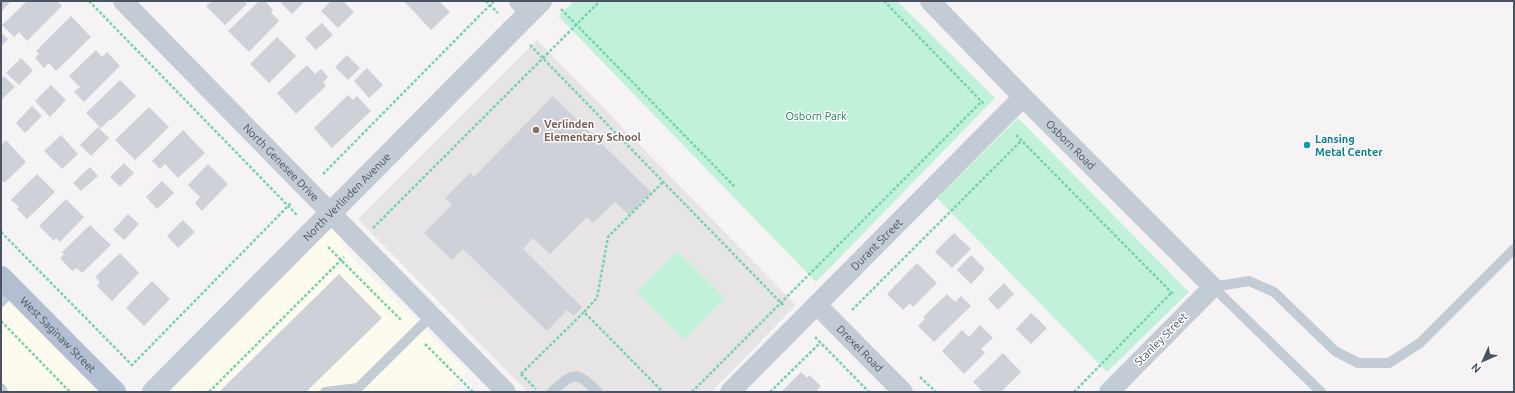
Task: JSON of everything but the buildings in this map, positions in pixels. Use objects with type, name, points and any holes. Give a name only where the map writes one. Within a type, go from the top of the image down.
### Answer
[{"type":"main road","name":"West Saginaw Street","points":[[5,290],[115,392]]},
{"type":"street","name":"North Genesee Drive","points":[[123,1],[506,392]]},
{"type":"street","name":"Osborn Road","points":[[930,1],[1023,97],[1213,286]]},
{"type":"street","name":"North Verlinden Avenue","points":[[153,392],[537,5]]},
{"type":"street","name":"Durant Street","points":[[730,392],[1023,97]]},
{"type":"street","name":"Stanley Street","points":[[1109,392],[1213,286]]},
{"type":"street","name":"Drexel Road","points":[[817,305],[903,392]]},
{"type":"lane","points":[[1213,286],[1249,281],[1274,292],[1335,351],[1358,363],[1389,363],[1420,343],[1514,249]]},
{"type":"lane","points":[[1213,286],[1321,392]]},
{"type":"lane","points":[[325,392],[360,390],[431,316]]},
{"type":"lane","points":[[552,392],[570,376],[578,376],[598,392]]},
{"type":"lane","points":[[1,388],[3,392]]},
{"type":"path","points":[[89,1],[341,260],[473,392]]},
{"type":"path","points":[[486,1],[869,392]]},
{"type":"path","points":[[209,392],[600,1]]},
{"type":"path","points":[[884,1],[999,120],[1022,140],[1189,311]]},
{"type":"path","points":[[537,5],[576,24],[735,187]]},
{"type":"path","points":[[692,392],[982,101]]},
{"type":"path","points":[[770,392],[1022,140]]},
{"type":"path","points":[[521,374],[597,298],[608,237],[663,182]]},
{"type":"path","points":[[1,232],[132,365]]},
{"type":"path","points":[[1074,392],[1172,293]]},
{"type":"path","points":[[584,312],[663,392]]},
{"type":"path","points":[[1,321],[70,392]]},
{"type":"shaded area","name":"Verlinden Elementary School","points":[[537,40],[796,305],[711,392],[528,392],[358,219]]},
{"type":"shaded area","points":[[330,214],[347,253],[467,371],[446,392],[153,392]]},
{"type":"shaded area","points":[[1,276],[115,392],[1,392]]},
{"type":"green space","name":"Osborn Park","points":[[574,1],[897,1],[995,98],[816,282],[558,16]]},
{"type":"green space","points":[[1018,118],[1189,292],[1107,372],[937,198]]},
{"type":"green space","points":[[677,251],[725,298],[684,340],[636,292]]},
{"type":"place","name":"Verlinden Elementary School","points":[[536,130]]},
{"type":"place","name":"Lansing Metal Center","points":[[1307,145]]}]
